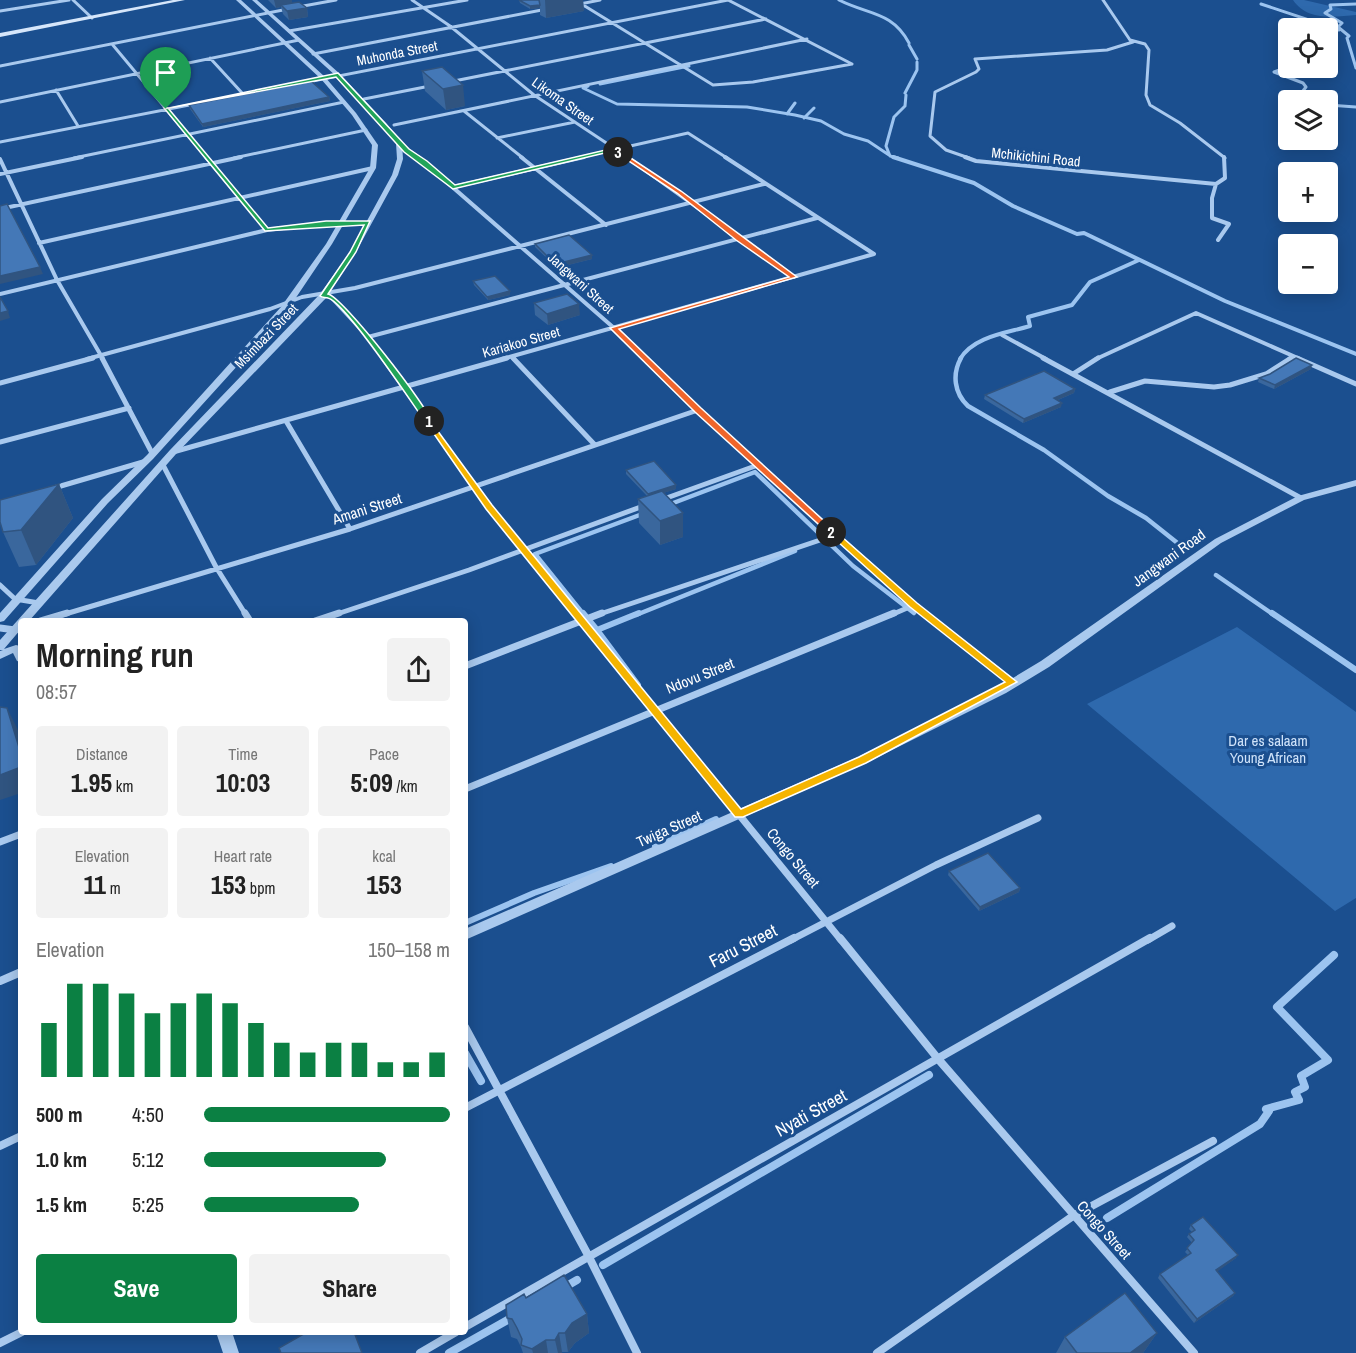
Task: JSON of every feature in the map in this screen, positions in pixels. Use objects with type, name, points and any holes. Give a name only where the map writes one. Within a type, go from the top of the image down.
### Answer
[{"type":"main road","points":[[0,35],[182,0]]},
{"type":"street","points":[[0,11],[71,0],[92,18]]},
{"type":"street","points":[[39,243],[239,196],[373,168],[375,146],[366,130],[344,102],[323,78],[238,0]]},
{"type":"street","points":[[254,0],[338,75],[399,143]]},
{"type":"street","points":[[0,66],[336,0]]},
{"type":"street","name":"Likoma Street","points":[[412,0],[534,94],[614,150],[661,179],[739,239],[794,277]]},
{"type":"street","points":[[289,31],[467,0]]},
{"type":"street","points":[[575,0],[713,85],[753,82],[852,64],[728,0]]},
{"type":"street","points":[[571,5],[600,0]]},
{"type":"street","name":"Muhonda Street","points":[[0,142],[728,0]]},
{"type":"street","points":[[1103,0],[1134,42],[1145,44],[1149,50],[1146,94],[1150,105],[1180,123],[1225,158],[1225,178],[1216,184],[1212,198],[1212,218],[1229,224],[1218,240]]},
{"type":"street","points":[[313,54],[549,9]]},
{"type":"street","points":[[446,82],[766,19]]},
{"type":"street","points":[[394,125],[534,94],[807,39]]},
{"type":"street","points":[[0,102],[299,40]]},
{"type":"street","name":"Mchikichini Road","points":[[1134,42],[1107,50],[978,57],[975,59],[979,69],[974,75],[955,81],[934,92],[930,136],[946,150],[976,161],[1216,184]]},
{"type":"street","points":[[112,44],[267,230]]},
{"type":"street","points":[[210,58],[243,94]]},
{"type":"street","points":[[364,99],[434,85]]},
{"type":"street","points":[[56,90],[78,126]]},
{"type":"street","points":[[0,174],[344,102]]},
{"type":"street","points":[[464,111],[606,225]]},
{"type":"street","points":[[497,138],[575,122]]},
{"type":"street","points":[[0,209],[366,130]]},
{"type":"street","points":[[453,187],[688,133],[817,218]]},
{"type":"street","name":"Jangwani Street","points":[[399,143],[453,187],[614,328],[698,410],[914,605],[1012,682]]},
{"type":"street","name":"Msimbazi Street","points":[[26,618],[173,452],[323,295],[353,252],[395,176],[400,159],[399,143]]},
{"type":"street","points":[[0,159],[57,280],[101,355],[152,453]]},
{"type":"street","name":"Msimbazi Street","points":[[0,619],[105,501],[152,453],[290,301],[305,281],[373,168]]},
{"type":"street","points":[[0,383],[262,311],[290,301],[355,288],[693,204],[764,184]]},
{"type":"street","points":[[368,337],[817,218]]},
{"type":"street","name":"Kariakoo Street","points":[[173,452],[874,254],[817,218]]},
{"type":"street","points":[[0,294],[267,230],[341,223],[368,223]]},
{"type":"street","name":"Congo Street","points":[[323,295],[330,296],[338,302],[368,337],[405,386],[473,485],[524,550],[939,1060],[1194,1353]]},
{"type":"street","points":[[1073,374],[1104,354],[1196,313],[1356,384]]},
{"type":"street","points":[[1002,335],[1301,498]]},
{"type":"street","points":[[512,357],[594,444]]},
{"type":"street","points":[[1110,392],[1145,381],[1214,387],[1230,385],[1266,374],[1292,357]]},
{"type":"street","points":[[0,442],[129,408]]},
{"type":"street","name":"Amani Street","points":[[50,618],[350,529],[473,485],[698,410]]},
{"type":"street","points":[[286,421],[350,529]]},
{"type":"street","points":[[43,491],[142,462]]},
{"type":"street","points":[[163,465],[216,567],[248,618]]},
{"type":"street","points":[[324,618],[524,550],[758,465]]},
{"type":"street","name":"Jangwani Road","points":[[1012,682],[1045,664],[1218,542],[1301,498],[1356,483]]},
{"type":"street","points":[[468,665],[582,620],[835,535]]},
{"type":"street","points":[[0,585],[19,600],[39,603]]},
{"type":"street","name":"Ndovu Street","points":[[468,788],[914,605]]},
{"type":"street","points":[[0,628],[18,625]]},
{"type":"street","name":"Msimbazi Street","points":[[0,647],[18,627]]},
{"type":"street","points":[[0,655],[16,648],[18,652]]},
{"type":"street","name":"Twiga Street","points":[[468,934],[862,760],[1012,682]]},
{"type":"street","name":"Faru Street","points":[[468,1106],[936,865],[1038,818]]},
{"type":"street","points":[[0,842],[18,835]]},
{"type":"street","name":"Nyati Street","points":[[468,1325],[588,1255],[939,1060],[1172,926]]},
{"type":"street","points":[[0,981],[18,973]]},
{"type":"street","points":[[468,1034],[588,1255],[637,1353]]},
{"type":"street","points":[[0,1146],[18,1137]]},
{"type":"street","points":[[877,1353],[1073,1216],[1213,1141]]},
{"type":"street","points":[[0,1343],[18,1334]]},
{"type":"street","points":[[225,1335],[231,1353]]},
{"type":"street","points":[[420,1353],[451,1335]]},
{"type":"green space","points":[[1293,0],[1304,0],[1356,12],[1356,15],[1330,17],[1313,15],[1299,7]]},
{"type":"green space","name":"Dar es salaam Young African","points":[[1237,627],[1356,712],[1356,898],[1335,911],[1087,704]]},
{"type":"building","points":[[519,0],[539,0],[540,5],[530,6]]},
{"type":"building","points":[[299,2],[307,8],[287,11],[281,5]]},
{"type":"building","points":[[442,67],[463,85],[443,89],[422,71]]},
{"type":"building","points":[[312,82],[329,97],[202,124],[189,105]]},
{"type":"building","points":[[7,204],[40,267],[0,276],[0,206]]},
{"type":"building","points":[[569,235],[592,255],[560,263],[557,260],[552,261],[535,244]]},
{"type":"building","points":[[495,276],[510,291],[487,297],[473,281]]},
{"type":"building","points":[[567,294],[579,304],[547,314],[534,303]]},
{"type":"building","points":[[0,297],[8,311],[0,313]]},
{"type":"building","points":[[1296,358],[1312,365],[1275,385],[1259,378],[1270,374]]},
{"type":"building","points":[[1044,371],[1075,389],[1054,398],[1062,403],[1024,419],[985,395]]},
{"type":"building","points":[[654,461],[676,485],[648,494],[626,470]]},
{"type":"building","points":[[59,484],[21,530],[3,532],[0,522],[0,500]]},
{"type":"building","points":[[662,491],[683,513],[660,521],[638,499]]},
{"type":"building","points":[[0,707],[7,708],[18,744],[18,768],[0,775]]},
{"type":"building","points":[[988,853],[1020,888],[980,907],[949,871]]},
{"type":"building","points":[[1203,1217],[1238,1255],[1216,1270],[1235,1293],[1197,1319],[1160,1274],[1191,1253],[1187,1248],[1194,1240],[1189,1234],[1195,1230],[1191,1225]]},
{"type":"building","points":[[564,1275],[587,1314],[572,1323],[565,1333],[559,1333],[555,1340],[546,1340],[532,1349],[521,1345],[522,1339],[517,1328],[512,1319],[507,1318],[506,1305],[524,1294],[526,1298]]},
{"type":"building","points":[[1125,1293],[1157,1333],[1130,1353],[1077,1353],[1065,1337]]},
{"type":"building","points":[[302,1335],[355,1335],[362,1353],[281,1353],[279,1348]]},
{"type":"waterway","points":[[839,0],[887,19],[895,25],[909,43]]},
{"type":"waterway","points":[[1261,4],[1339,30]]},
{"type":"waterway","points":[[1356,4],[1330,5],[1331,9],[1325,13],[1342,23],[1338,27],[1349,36],[1347,38],[1356,68]]},
{"type":"waterway","points":[[909,45],[917,59]]},
{"type":"waterway","points":[[905,93],[917,70],[917,62]]},
{"type":"waterway","points":[[600,84],[689,66]]},
{"type":"waterway","points":[[1278,71],[1274,72],[1278,74]]},
{"type":"waterway","points":[[1290,78],[1303,83],[1306,87],[1304,90]]},
{"type":"waterway","points":[[588,86],[583,88],[617,104],[747,107],[787,114]]},
{"type":"waterway","points":[[898,158],[890,156],[886,146],[894,117],[905,106],[906,95]]},
{"type":"waterway","points":[[787,114],[795,103]]},
{"type":"waterway","points":[[1338,106],[1356,107]]},
{"type":"waterway","points":[[805,117],[814,108]]},
{"type":"waterway","points":[[787,114],[805,117]]},
{"type":"waterway","points":[[805,117],[821,121],[844,134],[868,141],[889,155]]},
{"type":"waterway","points":[[893,157],[974,183],[1013,206],[1077,234],[1084,233],[1225,301],[1356,354]]},
{"type":"waterway","points":[[960,359],[966,351],[982,340],[1030,326],[1028,317],[1072,305],[1090,282],[1139,260]]},
{"type":"waterway","points":[[961,358],[956,370],[956,383],[963,401],[968,406],[1044,450],[1108,496],[1146,518],[1185,549]]},
{"type":"waterway","points":[[668,505],[755,472],[853,566],[914,613]]},
{"type":"waterway","points":[[584,615],[535,554],[645,513]]},
{"type":"waterway","points":[[636,615],[795,551]]},
{"type":"waterway","points":[[1216,575],[1274,615]]},
{"type":"waterway","points":[[583,613],[597,630]]},
{"type":"waterway","points":[[597,630],[639,613]]},
{"type":"waterway","points":[[1272,613],[1356,670]]},
{"type":"waterway","points":[[597,630],[638,685]]},
{"type":"waterway","points":[[655,846],[716,819]]},
{"type":"waterway","points":[[468,922],[534,893],[611,866]]},
{"type":"waterway","points":[[1107,1218],[1260,1124],[1269,1111],[1266,1109],[1299,1100],[1295,1092],[1305,1087],[1301,1076],[1328,1060],[1277,1007],[1334,955]]},
{"type":"waterway","points":[[468,1058],[481,1081]]},
{"type":"waterway","points":[[603,1265],[929,1075]]},
{"type":"waterway","points":[[565,1287],[577,1280]]},
{"type":"waterway","points":[[449,1353],[513,1317]]},
{"type":"route","points":[[338,75],[406,150],[425,162],[453,187],[614,150],[652,172],[739,239],[794,277],[614,328],[698,410],[835,535],[914,605],[1012,682],[1002,690],[862,760],[739,814],[489,507],[368,337],[338,302],[330,296],[323,296],[353,252],[368,223],[326,223],[267,230],[166,109],[338,75]]}]
